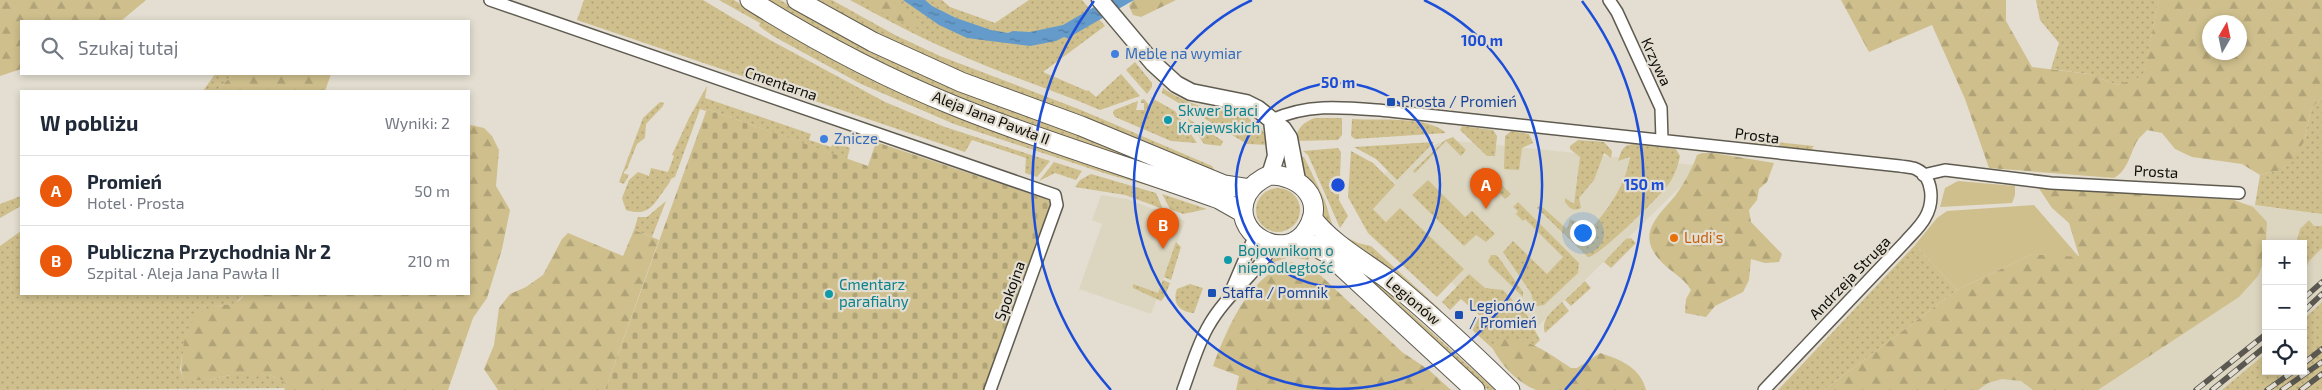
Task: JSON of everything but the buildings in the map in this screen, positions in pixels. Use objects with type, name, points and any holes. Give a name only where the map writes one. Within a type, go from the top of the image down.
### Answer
[{"type":"main road","name":"Aleja Jana Pawła II","points":[[750,0],[854,60],[956,106],[1211,196],[1228,203],[1242,212]]},
{"type":"main road","name":"Aleja Jana Pawła II","points":[[797,0],[873,42],[961,82],[1081,126],[1224,185],[1250,188]]},
{"type":"main road","points":[[1270,175],[1281,175],[1297,180],[1307,190],[1311,199],[1312,218],[1301,239],[1287,245],[1274,245],[1255,235],[1248,227],[1242,212],[1243,204],[1250,188],[1262,178],[1270,175]]},
{"type":"main road","name":"Legionów","points":[[1312,218],[1329,236],[1390,281],[1450,332],[1510,390]]},
{"type":"main road","name":"Legionów","points":[[1301,239],[1326,253],[1475,390]]},
{"type":"street","name":"Cmentarna","points":[[490,0],[1050,192],[1057,197],[1058,202]]},
{"type":"street","points":[[1100,0],[1153,63],[1176,84],[1191,92],[1246,103],[1283,129],[1289,138],[1297,180]]},
{"type":"street","name":"Krzywa","points":[[1609,0],[1662,108],[1662,140]]},
{"type":"street","name":"Prosta","points":[[1272,120],[1307,108],[1348,108],[1443,116],[1900,166],[1915,169],[1923,175],[1945,170],[2051,183],[2239,193]]},
{"type":"street","points":[[1270,175],[1276,156],[1272,120]]},
{"type":"street","name":"Andrzeja Struga","points":[[1764,390],[1905,242],[1925,218],[1931,190],[1929,183],[1923,175]]},
{"type":"street","name":"Spokojna","points":[[990,390],[1058,202]]},
{"type":"street","points":[[1226,302],[1249,253],[1255,235]]},
{"type":"street","points":[[1183,390],[1209,325],[1226,302],[1263,262],[1274,245]]},
{"type":"shaded area","points":[[1447,140],[1694,165],[1684,192],[1679,188],[1519,345],[1360,197],[1405,155]]},
{"type":"shaded area","points":[[1101,195],[1127,199],[1185,221],[1151,314],[1079,289],[1102,224],[1092,220]]},
{"type":"shaded area","points":[[2236,203],[2322,214],[2322,390],[1974,390]]},
{"type":"green space","points":[[0,0],[146,0],[122,20],[20,20],[20,69],[0,76]]},
{"type":"green space","points":[[584,0],[703,0],[770,40],[885,102],[945,127],[1050,161],[1037,177],[1025,173],[1026,158],[972,140],[965,152],[577,20]]},
{"type":"green space","points":[[719,0],[734,0],[765,19],[1188,197],[1107,174],[954,124],[861,84],[773,36],[759,26],[760,23]]},
{"type":"green space","points":[[766,0],[780,0],[862,46],[938,82],[1215,188],[1057,135],[941,91],[868,57]]},
{"type":"green space","points":[[816,0],[832,0],[895,35],[940,56],[1081,110],[1212,166],[1217,175],[963,73],[864,26]]},
{"type":"green space","points":[[850,0],[942,0],[950,7],[995,23],[1029,0],[1082,0],[1105,26],[1043,72],[1088,90],[1096,97],[1121,74],[1140,96],[1100,110],[952,51]]},
{"type":"green space","points":[[861,0],[894,0],[918,19],[923,26],[922,29],[891,18]]},
{"type":"green space","points":[[1133,0],[1176,0],[1141,17],[1133,15],[1129,6]]},
{"type":"green space","points":[[1841,0],[2006,0],[2006,21],[2032,67],[2089,74],[2117,85],[2143,76],[2159,0],[2322,0],[2322,97],[2311,109],[2305,138],[2294,161],[2277,171],[2260,175],[2242,164],[2192,157],[2175,149],[2162,133],[2147,130],[2137,141],[2125,167],[2114,178],[1989,168],[1965,99],[1932,25],[1869,52]]},
{"type":"green space","points":[[2036,0],[2159,0],[2143,77],[2117,85],[2089,74],[2051,69],[2059,43],[2040,20]]},
{"type":"green space","points":[[1135,62],[1152,83],[1152,87],[1147,94],[1126,70]]},
{"type":"green space","points":[[214,75],[233,75],[217,90],[204,90]]},
{"type":"green space","points":[[233,75],[331,75],[325,90],[217,90]]},
{"type":"green space","points":[[707,86],[705,98],[811,134],[809,140],[831,147],[834,142],[850,148],[847,159],[707,109],[706,111],[700,109],[675,177],[671,179],[652,207],[641,212],[626,210],[622,198],[629,180],[638,172],[649,176],[651,168],[668,172],[674,156],[672,155],[689,118]]},
{"type":"green space","points":[[1163,88],[1191,103],[1242,115],[1259,126],[1265,134],[1269,145],[1247,144],[1162,93]]},
{"type":"green space","points":[[1150,97],[1175,111],[1197,143],[1171,141],[1115,117],[1113,113],[1114,110],[1138,101],[1136,110],[1144,110],[1144,103],[1141,103],[1141,100],[1144,99],[1149,105],[1153,101]]},
{"type":"green space","points":[[2322,97],[2322,214],[2255,205],[2260,175],[2277,171],[2305,138],[2311,109]]},
{"type":"green space","points":[[660,102],[664,103],[663,106],[646,124],[645,138],[637,144],[627,169],[623,173],[629,175],[624,184],[619,182],[643,118]]},
{"type":"green space","name":"Cmentarz parafialny","points":[[707,109],[868,166],[876,142],[1052,201],[984,390],[605,390]]},
{"type":"green space","points":[[1187,118],[1223,141],[1221,146],[1204,144]]},
{"type":"green space","points":[[1315,118],[1342,118],[1342,135],[1338,140],[1296,141],[1297,132],[1301,126]]},
{"type":"green space","points":[[1352,119],[1414,121],[1438,127],[1446,133],[1355,139],[1351,136]]},
{"type":"green space","points":[[470,126],[484,128],[492,136],[499,150],[496,186],[510,210],[502,249],[487,298],[473,318],[448,390],[284,390],[284,381],[270,375],[230,375],[209,380],[184,380],[181,369],[184,342],[193,321],[203,311],[233,303],[244,295],[470,295]]},
{"type":"green space","points":[[1462,126],[1493,130],[1497,136],[1495,156],[1487,156],[1460,130]]},
{"type":"green space","points":[[1511,131],[1529,134],[1533,143],[1522,148],[1519,170],[1504,169],[1505,136]]},
{"type":"green space","points":[[1453,137],[1466,150],[1461,156],[1446,141],[1415,173],[1413,171],[1445,140]]},
{"type":"green space","points":[[1748,139],[1814,146],[1811,150],[1750,143]]},
{"type":"green space","points":[[1578,140],[1604,142],[1612,151],[1611,158],[1604,153],[1594,180],[1579,198],[1581,208],[1575,210],[1568,206],[1565,198],[1574,204],[1580,157],[1570,149],[1570,146]]},
{"type":"green space","points":[[1434,142],[1397,180],[1376,159],[1354,147]]},
{"type":"green space","points":[[1633,144],[1676,149],[1680,156],[1676,171],[1668,185],[1642,213],[1604,247],[1588,257],[1537,208],[1540,205],[1567,229],[1570,219],[1592,228],[1611,204],[1621,186],[1630,157],[1618,161],[1624,147]]},
{"type":"green space","points":[[1338,148],[1341,152],[1339,200],[1348,216],[1340,228],[1308,155],[1303,151]]},
{"type":"green space","points":[[1351,151],[1373,163],[1395,185],[1373,209],[1386,222],[1400,208],[1464,269],[1437,297],[1368,233],[1348,197]]},
{"type":"green space","points":[[1713,153],[1774,163],[1767,182],[1759,189],[1757,200],[1749,210],[1751,222],[1782,254],[1779,262],[1765,263],[1751,259],[1749,280],[1743,292],[1715,306],[1706,317],[1685,313],[1686,299],[1691,290],[1684,281],[1658,258],[1652,249],[1650,240],[1650,232],[1657,217],[1682,186],[1697,155]]},
{"type":"green space","points":[[1298,156],[1304,157],[1307,163],[1325,201],[1333,227],[1324,220],[1314,187],[1303,171]]},
{"type":"green space","points":[[1054,162],[1082,171],[1076,180],[1055,173],[1039,181]]},
{"type":"green space","points":[[1483,167],[1511,194],[1505,199],[1478,172]]},
{"type":"green space","points":[[1091,174],[1156,193],[1163,209],[1125,195],[1075,187],[1080,180]]},
{"type":"green space","points":[[1428,180],[1465,217],[1472,211],[1495,234],[1486,242],[1476,235],[1464,246],[1412,195]]},
{"type":"green space","points":[[1958,181],[2015,186],[2015,195],[2012,203],[1940,207],[1945,188]]},
{"type":"green space","points":[[2038,187],[2234,200],[2253,207],[2267,222],[2266,240],[2262,240],[2262,266],[2258,276],[2239,297],[2098,390],[2033,390],[2021,381],[2002,379],[1988,383],[1978,390],[1824,390],[1957,290],[2032,254],[2079,256],[2069,223],[2052,208]]},
{"type":"green space","points":[[1282,188],[1294,194],[1299,201],[1299,219],[1294,226],[1287,231],[1274,232],[1266,229],[1259,222],[1256,206],[1259,198],[1266,191]]},
{"type":"green space","points":[[1162,194],[1207,209],[1183,214],[1170,209]]},
{"type":"green space","points":[[20,196],[20,207],[0,218],[0,204]]},
{"type":"green space","points":[[666,201],[652,237],[634,230],[638,217],[647,217]]},
{"type":"green space","points":[[1518,202],[1579,263],[1578,273],[1544,305],[1537,306],[1534,304],[1531,293],[1503,252],[1513,241],[1547,274],[1563,257],[1525,219],[1523,221],[1516,214],[1518,211],[1513,207]]},
{"type":"green space","points":[[2034,205],[2079,257],[2032,254],[1957,290],[1915,245],[1937,218],[1947,211]]},
{"type":"green space","points":[[2309,220],[2314,226],[2322,226],[2322,248],[2309,261],[2307,266],[2307,240],[2297,240],[2300,229]]},
{"type":"green space","points":[[634,230],[659,240],[605,390],[498,390],[484,369],[494,345],[499,308],[510,294],[526,287],[543,275],[562,239],[568,233],[623,256]]},
{"type":"green space","points":[[20,232],[20,295],[244,295],[234,304],[217,306],[182,356],[180,370],[184,380],[209,380],[230,375],[270,375],[284,381],[285,388],[0,390],[0,246]]},
{"type":"green space","points":[[1344,236],[1358,243],[1371,246],[1443,312],[1343,239]]},
{"type":"green space","points":[[1631,238],[1636,243],[1611,268],[1604,262],[1626,239]]},
{"type":"green space","points":[[1176,242],[1181,247],[1171,280],[1164,277]]},
{"type":"green space","points":[[1915,245],[1957,290],[1824,390],[1778,390]]},
{"type":"green space","points":[[1299,248],[1314,253],[1308,260],[1290,257],[1269,262],[1284,251]]},
{"type":"green space","points":[[1491,255],[1496,255],[1499,258],[1523,292],[1523,297],[1490,265],[1488,261]]},
{"type":"green space","points":[[1292,262],[1317,272],[1402,352],[1429,370],[1451,390],[1236,390],[1239,376],[1213,366],[1233,319],[1252,291],[1264,279],[1277,269]]},
{"type":"green space","points":[[1348,262],[1373,279],[1495,390],[1488,390]]},
{"type":"green space","points":[[1469,274],[1485,288],[1503,290],[1527,315],[1540,340],[1513,367],[1470,328],[1480,316],[1461,299],[1450,310],[1442,302]]},
{"type":"green space","points":[[1163,280],[1170,283],[1161,301],[1133,288],[1133,284],[1158,293]]},
{"type":"green space","points":[[1585,281],[1591,288],[1571,306],[1565,300]]},
{"type":"green space","points":[[1190,284],[1203,288],[1194,313],[1181,309],[1175,299],[1177,289]]},
{"type":"green space","points":[[1562,302],[1569,311],[1545,333],[1544,324],[1546,319]]},
{"type":"green space","points":[[2322,302],[2322,390],[2222,390],[2262,356],[2262,375],[2307,375],[2307,316]]},
{"type":"green space","points":[[1499,339],[1520,341],[1538,347],[1571,368],[1577,368],[1600,353],[1608,355],[1635,370],[1646,390],[1536,390],[1517,378],[1501,362],[1493,349]]},
{"type":"water","points":[[903,0],[925,0],[932,6],[956,18],[991,30],[1008,33],[1013,31],[1030,32],[1063,25],[1106,0],[1134,0],[1073,35],[1070,39],[1064,37],[1056,41],[1030,46],[967,38],[939,25]]},
{"type":"railway","points":[[2307,295],[2322,282]]},
{"type":"railway","points":[[2307,308],[2322,294]]},
{"type":"railway","points":[[2196,390],[2262,337]]},
{"type":"railway","points":[[2212,390],[2262,349]]},
{"type":"railway","points":[[2307,361],[2322,349]]},
{"type":"railway","points":[[2282,390],[2322,362]]},
{"type":"railway","points":[[2301,390],[2322,374]]},
{"type":"railway","points":[[2267,390],[2288,375]]},
{"type":"place","name":"Meble na wymiar","points":[[1115,54]]},
{"type":"place","name":"Prosta / Promień","points":[[1391,102]]},
{"type":"place","name":"Skwer Braci Krajewskich","points":[[1168,120]]},
{"type":"place","name":"Znicze","points":[[824,139]]},
{"type":"place","name":"Promień","points":[[1486,209]]},
{"type":"place","name":"Ludi's","points":[[1674,238]]},
{"type":"place","name":"Publiczna Przychodnia Nr 2","points":[[1163,249]]},
{"type":"place","name":"Bojownikom o niepodległość","points":[[1228,260]]},
{"type":"place","name":"Staffa / Pomnik","points":[[1212,293]]},
{"type":"place","name":"Cmentarz parafialny","points":[[829,294]]},
{"type":"place","name":"Legionów / Promień","points":[[1459,315]]}]
